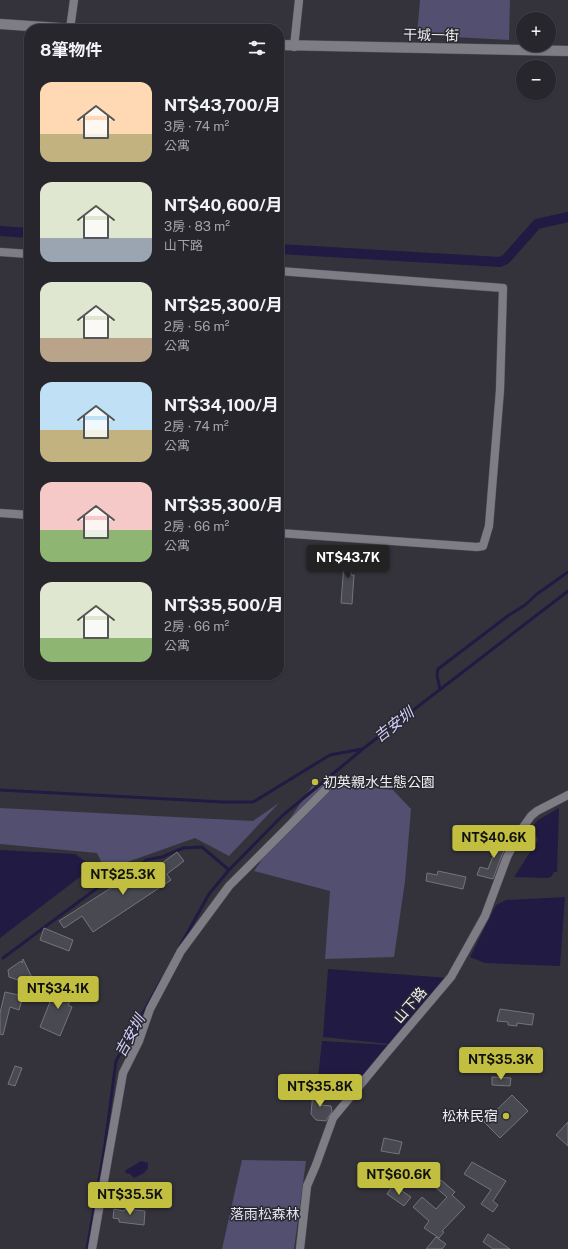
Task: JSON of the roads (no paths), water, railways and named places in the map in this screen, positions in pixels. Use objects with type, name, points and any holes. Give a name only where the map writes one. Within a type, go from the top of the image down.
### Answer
[{"type":"street","points":[[71,24],[74,0]]},
{"type":"street","points":[[294,47],[299,0]]},
{"type":"street","points":[[0,24],[24,26]]},
{"type":"street","name":"干城一街","points":[[284,46],[568,50]]},
{"type":"street","points":[[0,252],[24,254]]},
{"type":"street","points":[[284,271],[503,288],[500,390],[489,526],[483,546],[477,547],[284,533]]},
{"type":"street","points":[[0,513],[24,515]]},
{"type":"street","points":[[92,1249],[123,1073],[139,1041],[150,1009],[181,951],[229,886],[325,790]]},
{"type":"street","name":"山下路","points":[[300,1249],[307,1186],[316,1166],[333,1118],[385,1054],[452,977],[485,916],[507,857],[521,830],[531,816],[537,811],[568,795]]},
{"type":"waterway","points":[[284,249],[500,262],[506,259],[537,224],[568,217]]},
{"type":"waterway","points":[[0,231],[24,233]]},
{"type":"waterway","points":[[440,690],[437,675],[438,669],[568,572]]},
{"type":"waterway","name":"吉安圳","points":[[179,948],[209,894],[229,870],[282,816],[364,748],[568,591]]},
{"type":"waterway","points":[[0,790],[223,802],[253,802],[330,755],[362,749]]},
{"type":"waterway","name":"吉安圳","points":[[3,958],[100,886],[136,869],[146,860],[162,857],[183,848],[202,847],[229,870]]},
{"type":"waterway","name":"吉安圳","points":[[87,1249],[105,1145],[116,1061],[161,981]]},
{"type":"place","name":"初英親水生態公園","points":[[315,782]]},
{"type":"place","name":"松林民宿","points":[[506,1116]]},
{"type":"park label","name":"落雨松森林","points":[[265,1214]]}]
